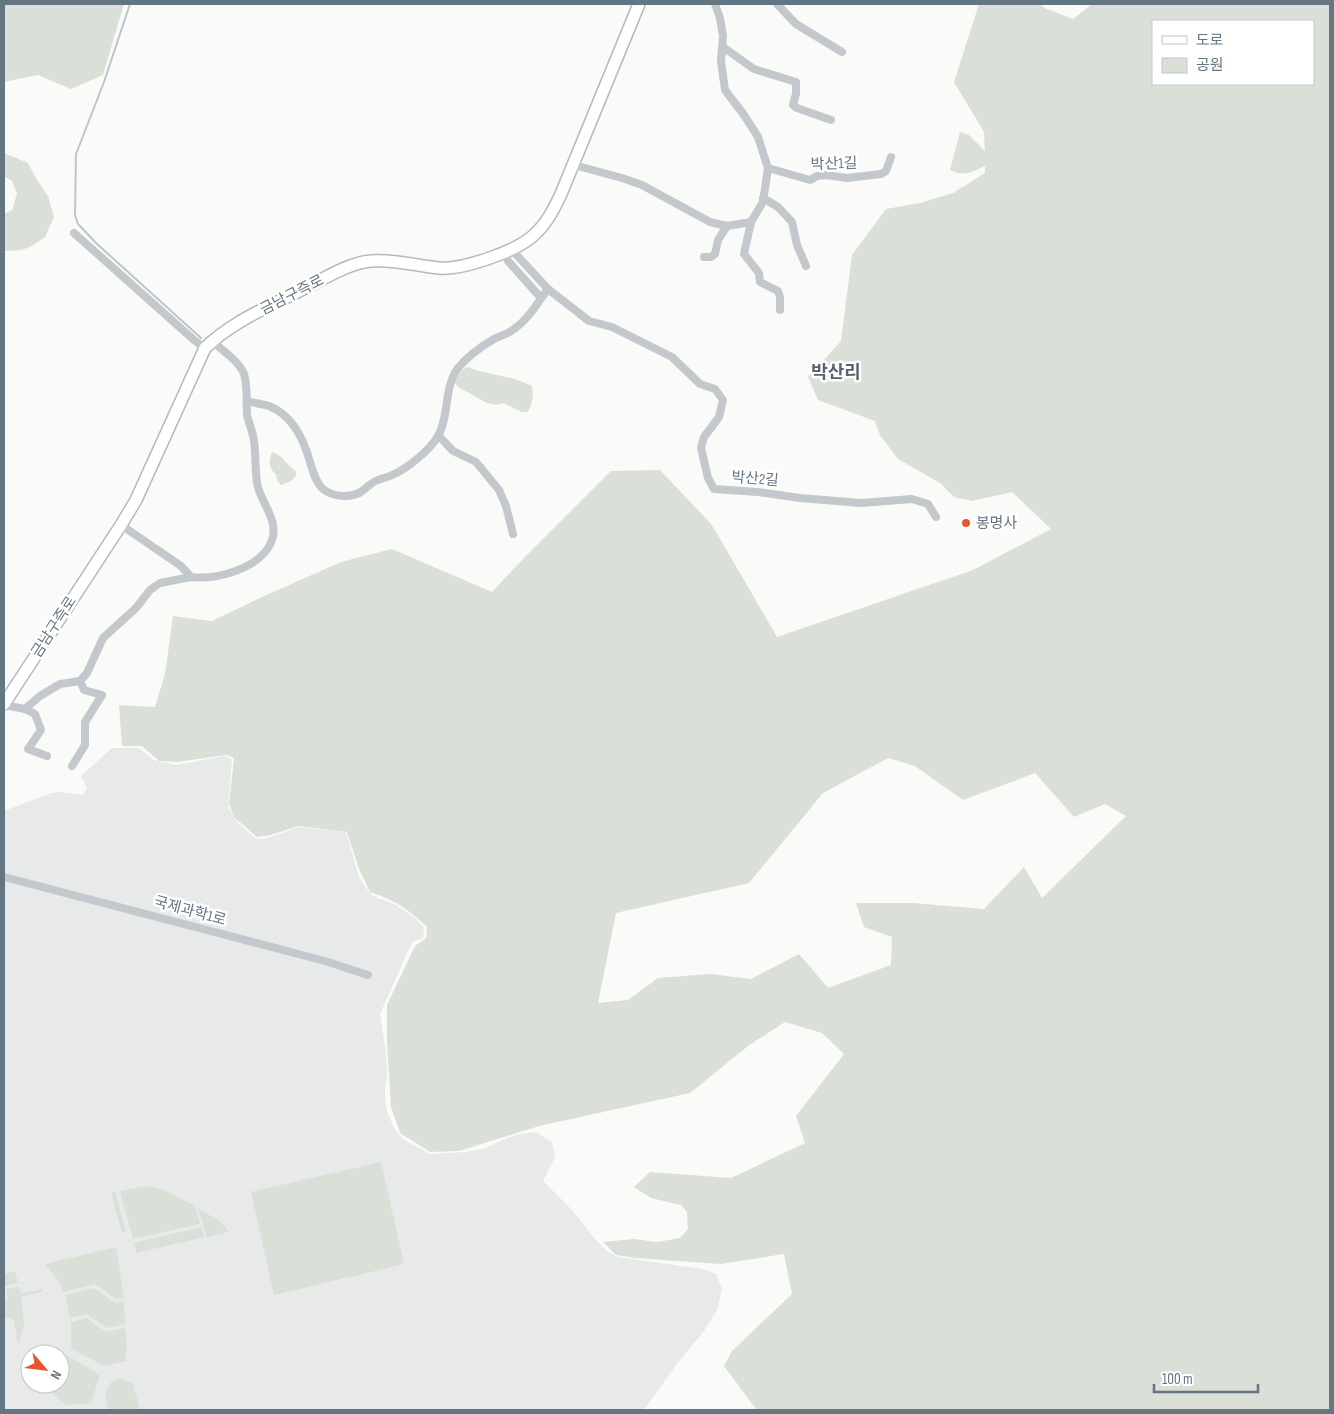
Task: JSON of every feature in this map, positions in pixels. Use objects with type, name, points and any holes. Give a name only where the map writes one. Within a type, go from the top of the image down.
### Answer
[{"type":"main road","name":"금남구즉로","points":[[4,705],[136,500],[208,345],[242,320],[346,268],[371,261],[398,262],[441,268],[465,265],[508,251],[533,236],[549,218],[574,165],[639,4]]},
{"type":"street","points":[[715,4],[720,18],[723,47],[721,61],[725,90],[758,138],[768,168],[763,202],[751,222],[744,254],[760,273],[760,282],[778,291],[780,310]]},
{"type":"street","points":[[777,4],[796,24],[842,52]]},
{"type":"street","points":[[723,47],[754,70],[796,82],[796,94],[793,105],[831,120]]},
{"type":"street","name":"박산1길","points":[[768,168],[810,180],[817,176],[826,175],[847,178],[881,174],[886,171],[891,157]]},
{"type":"street","points":[[574,165],[642,185],[710,222],[726,226],[751,222]]},
{"type":"street","points":[[763,198],[778,207],[792,222],[797,245],[806,266]]},
{"type":"street","points":[[704,257],[715,254],[718,240],[726,226]]},
{"type":"street","points":[[47,756],[28,749],[42,730],[35,714],[25,709],[40,696],[60,684],[80,680],[87,673],[103,638],[136,608],[150,590],[160,583],[191,577],[205,579],[229,573],[249,565],[261,557],[272,540],[274,528],[272,518],[261,498],[257,482],[254,438],[248,416],[243,373],[238,366],[208,345],[194,340],[74,233]]},
{"type":"street","points":[[508,251],[508,261],[541,298]]},
{"type":"street","name":"박산2길","points":[[508,251],[548,289],[589,321],[612,327],[672,357],[700,384],[715,389],[723,400],[719,417],[704,437],[701,448],[708,478],[714,489],[861,503],[912,499],[928,504],[936,517]]},
{"type":"street","points":[[247,401],[271,407],[292,425],[299,433],[305,446],[315,476],[321,487],[328,493],[340,496],[360,492],[376,480],[392,476],[406,468],[434,443],[439,436],[447,395],[459,368],[480,348],[523,322],[548,289]]},
{"type":"street","points":[[439,436],[453,451],[476,462],[498,490],[506,506],[513,534]]},
{"type":"street","points":[[121,525],[181,566],[191,577]]},
{"type":"street","points":[[72,766],[85,745],[85,722],[102,695],[84,690],[80,680]]},
{"type":"street","name":"금남구즉로","points":[[4,705],[25,709]]},
{"type":"street","name":"국제과학1로","points":[[4,877],[325,961],[368,975]]},
{"type":"shaded area","points":[[112,748],[139,748],[154,760],[176,765],[225,756],[232,759],[228,807],[237,822],[254,837],[259,839],[271,837],[299,827],[346,832],[359,877],[366,888],[373,896],[396,905],[415,918],[424,928],[423,938],[413,942],[408,951],[380,1014],[386,1054],[386,1109],[395,1130],[404,1140],[430,1154],[466,1152],[486,1148],[520,1134],[536,1132],[552,1142],[555,1157],[543,1181],[573,1211],[608,1252],[618,1257],[702,1269],[716,1274],[722,1289],[717,1310],[704,1331],[676,1365],[644,1410],[4,1410],[4,811],[51,793],[60,792],[83,795],[87,787],[81,776]]},
{"type":"green space","points":[[4,4],[124,4],[103,75],[71,89],[38,75],[4,82]]},
{"type":"green space","points":[[979,4],[1039,4],[1073,19],[1092,4],[1330,4],[1330,1410],[752,1410],[756,1409],[724,1366],[732,1351],[792,1294],[784,1254],[720,1264],[616,1255],[603,1242],[634,1239],[657,1242],[680,1238],[688,1229],[687,1212],[681,1205],[651,1198],[634,1187],[650,1172],[731,1178],[805,1143],[796,1116],[844,1054],[822,1033],[785,1022],[748,1046],[690,1093],[539,1126],[459,1151],[430,1152],[400,1133],[391,1107],[387,1042],[387,1005],[415,946],[426,938],[427,927],[401,906],[370,892],[359,869],[347,832],[298,826],[271,835],[257,837],[234,817],[229,804],[234,758],[226,755],[177,762],[159,761],[142,746],[122,746],[119,705],[155,707],[165,674],[173,616],[212,621],[341,562],[392,549],[492,592],[611,471],[660,470],[712,525],[777,637],[973,570],[1051,529],[1012,492],[972,501],[954,497],[940,483],[898,459],[880,435],[875,421],[818,400],[808,377],[841,341],[852,255],[886,209],[920,203],[953,193],[985,173],[985,166],[972,172],[964,173],[950,170],[960,132],[969,135],[985,151],[984,132],[954,82]],"holes":[[[888,758],[915,766],[963,800],[1035,773],[1074,817],[1105,804],[1126,816],[1042,898],[1024,867],[984,909],[913,903],[856,903],[864,927],[892,937],[891,965],[828,988],[799,954],[751,979],[710,974],[658,978],[628,1000],[598,1003],[616,913],[749,883],[823,793]]]},
{"type":"green space","points":[[4,153],[28,163],[48,196],[54,217],[45,237],[30,247],[21,250],[4,251],[4,214],[12,210],[17,194],[12,181],[4,176]]},
{"type":"green space","points":[[468,367],[524,382],[532,386],[532,400],[528,412],[522,412],[503,403],[495,405],[487,403],[458,387],[455,383],[458,376]]},
{"type":"green space","points":[[272,452],[280,456],[296,471],[296,476],[291,481],[281,485],[277,480],[270,464]]},
{"type":"green space","points":[[381,1162],[404,1264],[274,1295],[251,1192]]},
{"type":"green space","points":[[146,1186],[164,1190],[195,1206],[200,1224],[133,1239],[120,1191]]},
{"type":"green space","points":[[115,1192],[126,1231],[122,1232],[111,1193]]},
{"type":"green space","points":[[198,1208],[221,1222],[229,1232],[207,1237]]},
{"type":"green space","points":[[202,1227],[204,1237],[136,1253],[134,1243]]},
{"type":"green space","points":[[116,1247],[124,1297],[116,1299],[95,1284],[63,1292],[59,1282],[45,1264]]},
{"type":"green space","points":[[15,1271],[18,1283],[4,1286],[4,1274]]},
{"type":"green space","points":[[19,1287],[21,1294],[42,1289],[43,1291],[21,1297],[24,1326],[18,1344],[14,1320],[5,1317],[4,1302],[8,1300],[6,1289]]},
{"type":"green space","points":[[94,1288],[115,1303],[124,1301],[125,1324],[107,1328],[87,1314],[70,1318],[65,1295]]},
{"type":"green space","points":[[86,1318],[106,1332],[125,1328],[127,1350],[125,1355],[127,1361],[104,1366],[71,1348],[71,1322]]},
{"type":"green space","points":[[70,1357],[100,1375],[91,1403],[66,1405],[54,1394],[70,1394]]},
{"type":"green space","points":[[121,1378],[133,1384],[140,1410],[111,1410],[108,1408],[105,1396],[110,1383]]},
{"type":"waterway","points":[[130,4],[104,82],[76,154],[75,215],[78,224],[96,243],[201,338]]},
{"type":"place","name":"봉명사","points":[[966,523]]},
{"type":"district","name":"박산리","points":[[836,372]]}]
